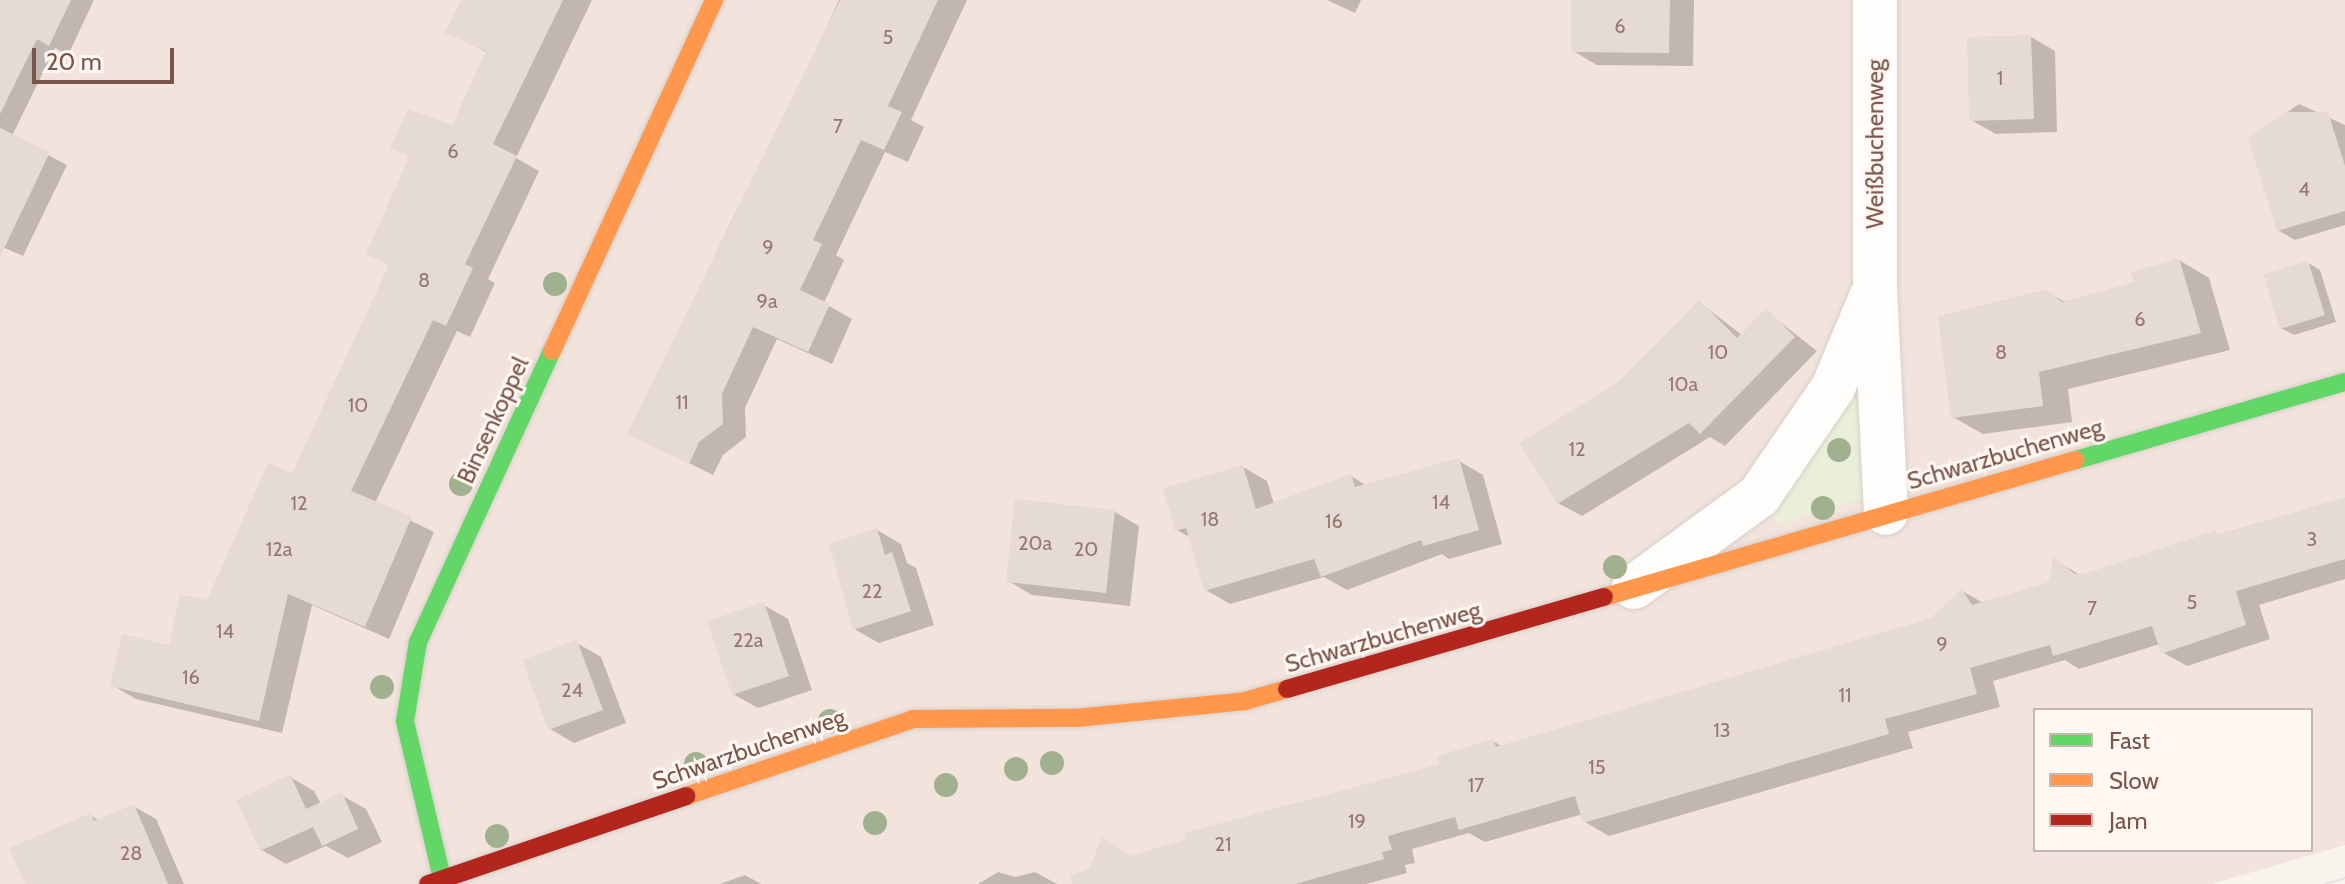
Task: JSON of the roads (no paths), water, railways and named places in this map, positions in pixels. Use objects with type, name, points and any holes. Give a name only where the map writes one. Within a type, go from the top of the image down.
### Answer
[{"type":"street","name":"Binsenkoppel","points":[[435,881],[405,721],[418,642],[714,0]]},
{"type":"street","name":"Weißbuchenweg","points":[[1875,0],[1875,288],[1886,513]]},
{"type":"street","name":"Weißbuchenweg","points":[[1630,590],[1759,496],[1833,388],[1875,288]]},
{"type":"street","name":"Schwarzbuchenweg","points":[[435,881],[913,719],[1076,718],[1245,701],[2345,382]]},
{"type":"tram line","points":[[2326,884],[2345,878]]}]
